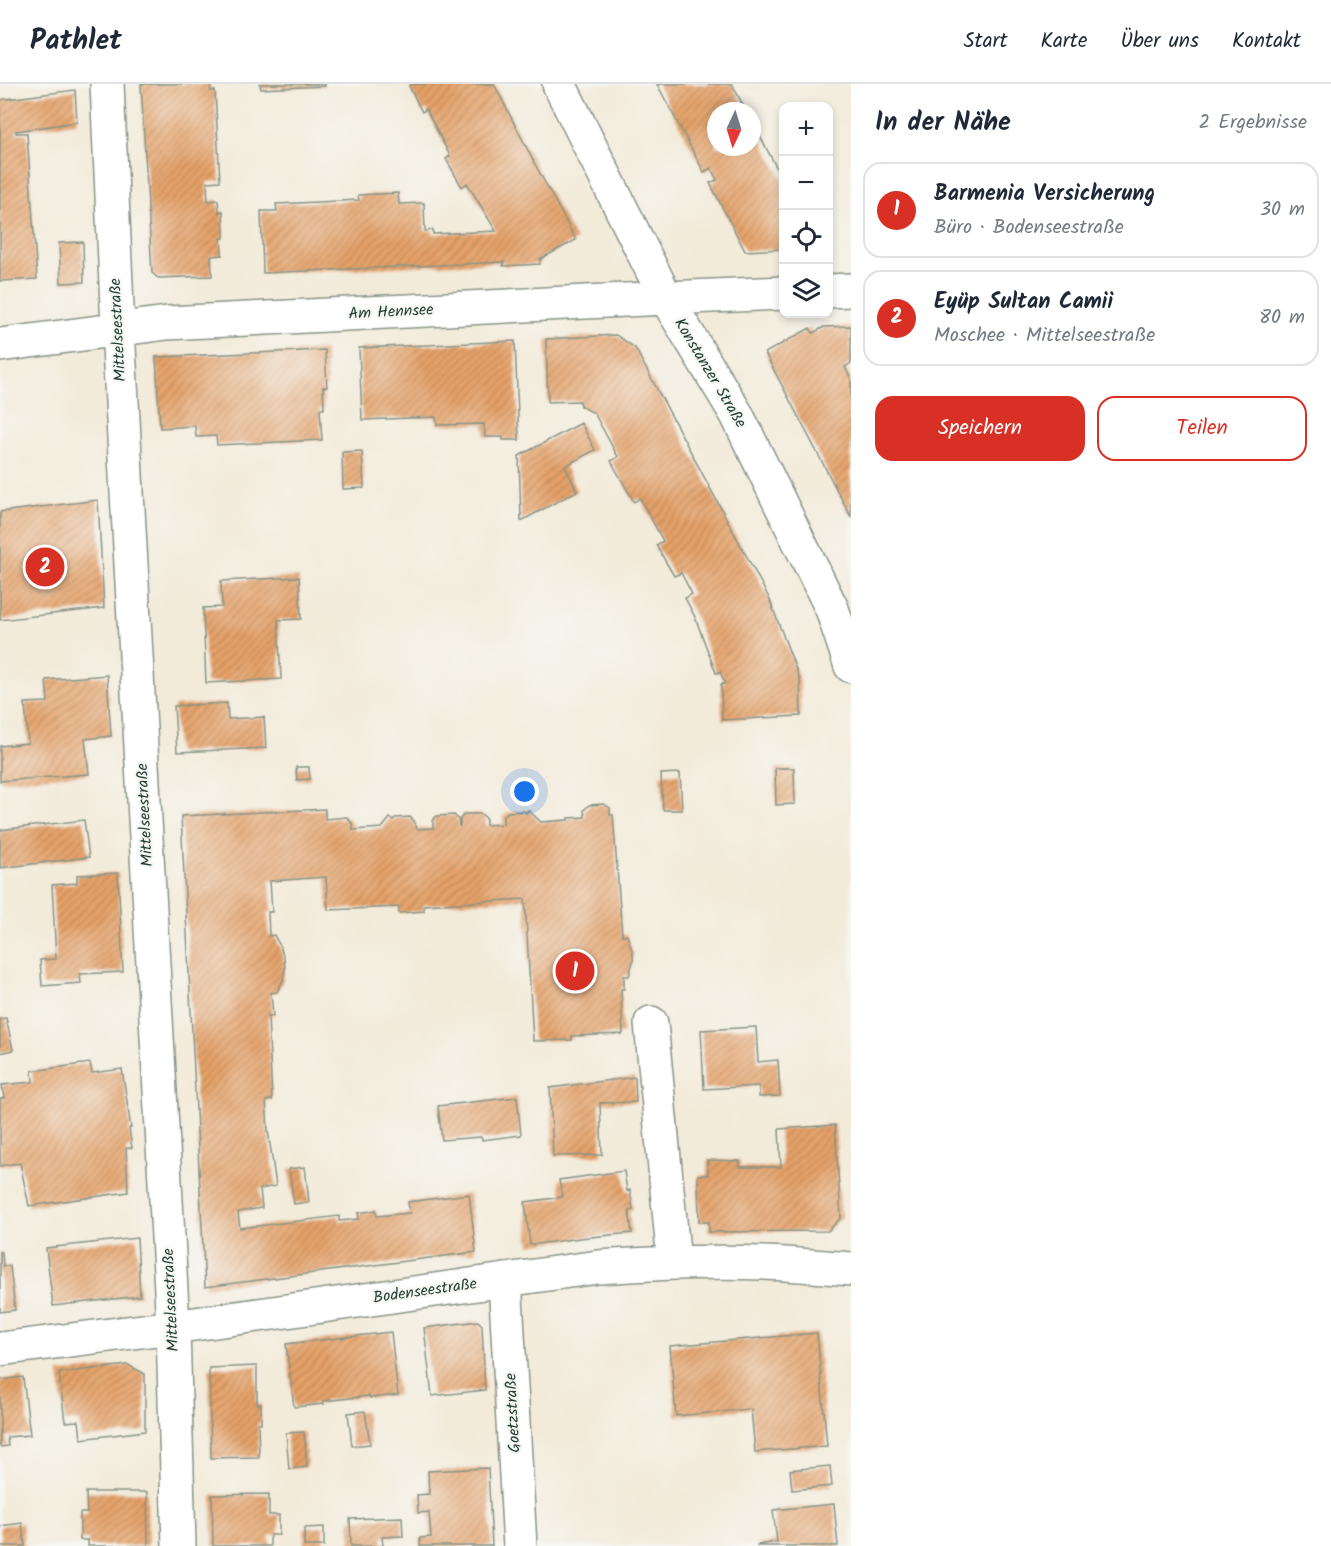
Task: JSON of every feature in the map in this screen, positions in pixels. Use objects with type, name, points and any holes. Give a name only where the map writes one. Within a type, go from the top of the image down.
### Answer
[{"type":"street","name":"Mittelseestraße","points":[[107,84],[118,329],[173,1327],[179,1546]]},
{"type":"street","name":"Konstanzer Straße","points":[[559,84],[666,298],[737,416],[832,609],[851,666]]},
{"type":"street","points":[[833,291],[851,290]]},
{"type":"street","name":"Am Hennsee","points":[[0,345],[167,323],[779,293]]},
{"type":"street","points":[[651,1023],[674,1262]]},
{"type":"street","name":"Bodenseestraße","points":[[0,1348],[173,1327],[598,1267],[674,1262],[765,1263],[851,1269]]},
{"type":"street","name":"Goetzstraße","points":[[506,1280],[520,1546]]},
{"type":"building","points":[[141,84],[210,84],[211,91],[215,91],[220,181],[207,182],[208,201],[218,200],[219,212],[223,211],[224,238],[221,238],[222,255],[211,256],[212,276],[158,278],[152,273]]},
{"type":"building","points":[[260,84],[325,84],[325,86],[261,89]]},
{"type":"building","points":[[413,84],[494,84],[576,240],[540,259],[540,264],[503,266],[504,262],[263,273],[261,211],[277,211],[276,204],[359,200],[358,195],[398,193],[399,204],[424,203],[425,231],[433,230],[433,234],[496,231],[467,183],[462,187],[446,159],[450,156],[426,109],[422,112],[409,86]]},
{"type":"building","points":[[657,84],[732,84],[741,102],[707,102],[707,156],[761,156],[761,138],[779,172],[779,249],[745,251],[710,183],[717,180],[711,168],[704,172]]},
{"type":"building","points":[[75,90],[77,122],[16,131],[16,133],[27,133],[37,279],[0,281],[0,100]]},
{"type":"building","points":[[83,242],[84,282],[61,283],[59,243]]},
{"type":"building","points":[[851,326],[851,363],[845,367],[851,379],[851,517],[765,353],[810,328],[813,333],[824,327]]},
{"type":"building","points":[[616,335],[635,348],[769,598],[800,680],[801,716],[722,720],[721,685],[725,683],[720,672],[716,673],[695,617],[685,598],[692,594],[681,573],[674,576],[656,545],[663,541],[640,498],[634,502],[611,461],[618,457],[594,413],[581,406],[580,401],[548,402],[546,339]]},
{"type":"building","points":[[515,341],[519,440],[485,437],[484,424],[437,425],[436,417],[362,420],[359,348]]},
{"type":"building","points":[[325,350],[327,387],[323,387],[324,409],[320,409],[322,440],[217,445],[216,436],[196,437],[195,426],[160,428],[156,357]]},
{"type":"building","points":[[581,423],[595,450],[565,466],[577,491],[521,521],[519,456]]},
{"type":"building","points":[[362,451],[364,488],[343,489],[342,452]]},
{"type":"building","points":[[98,500],[104,608],[0,620],[0,512]]},
{"type":"building","points":[[299,577],[301,619],[278,620],[281,679],[206,683],[203,608],[222,607],[221,581]]},
{"type":"building","points":[[107,675],[111,736],[85,739],[89,774],[0,781],[0,746],[28,743],[25,703],[48,702],[46,680]]},
{"type":"building","points":[[227,703],[228,719],[264,717],[266,748],[177,752],[174,706]]},
{"type":"building","points":[[296,767],[309,767],[310,779],[297,780]]},
{"type":"building","points":[[775,768],[794,768],[795,804],[776,805]]},
{"type":"building","points":[[680,773],[682,810],[663,810],[661,774]]},
{"type":"building","points":[[604,804],[610,808],[610,815],[613,815],[622,935],[627,935],[633,953],[629,976],[624,976],[624,989],[621,989],[623,1034],[572,1036],[572,1040],[533,1041],[525,899],[424,905],[424,911],[399,913],[399,907],[328,910],[326,877],[270,881],[272,912],[268,912],[269,936],[274,935],[280,946],[285,969],[277,992],[271,993],[273,1016],[268,1016],[272,1100],[266,1101],[276,1186],[260,1189],[262,1208],[238,1212],[240,1228],[339,1216],[339,1221],[359,1219],[358,1213],[376,1210],[377,1216],[410,1213],[408,1202],[469,1194],[476,1252],[205,1287],[181,816],[325,809],[325,819],[347,817],[352,823],[353,830],[382,828],[390,818],[393,820],[410,817],[417,829],[433,828],[433,820],[437,816],[454,815],[460,826],[460,819],[464,814],[481,814],[486,818],[486,825],[503,824],[503,816],[508,812],[524,811],[526,813],[528,810],[541,822],[568,820],[568,818],[585,817],[584,810],[589,805]]},
{"type":"building","points":[[84,820],[89,857],[0,868],[0,830]]},
{"type":"building","points":[[118,873],[123,972],[80,974],[81,983],[42,986],[40,960],[56,959],[52,885],[77,883],[77,875]]},
{"type":"building","points":[[6,1018],[13,1050],[0,1053],[0,1019]]},
{"type":"building","points":[[756,1027],[758,1062],[778,1060],[780,1096],[759,1097],[759,1086],[704,1089],[701,1030]]},
{"type":"building","points":[[90,1063],[92,1073],[122,1069],[132,1148],[126,1148],[128,1192],[29,1206],[20,1163],[0,1166],[0,1099],[4,1098],[2,1085],[33,1082],[32,1071]]},
{"type":"building","points":[[635,1077],[636,1102],[600,1103],[602,1155],[553,1156],[550,1088]]},
{"type":"building","points":[[517,1097],[521,1135],[482,1140],[481,1137],[442,1140],[438,1106]]},
{"type":"building","points":[[835,1125],[841,1218],[828,1231],[709,1232],[709,1222],[699,1222],[698,1175],[708,1175],[707,1160],[740,1161],[740,1167],[781,1167],[779,1129]]},
{"type":"building","points":[[305,1167],[309,1202],[294,1204],[289,1169]]},
{"type":"building","points":[[624,1171],[633,1210],[629,1210],[632,1233],[530,1245],[525,1202],[562,1197],[559,1180]]},
{"type":"building","points":[[137,1238],[140,1296],[53,1306],[46,1248]]},
{"type":"building","points":[[0,1252],[2,1252],[3,1266],[10,1266],[15,1310],[0,1312]]},
{"type":"building","points":[[478,1321],[482,1325],[485,1390],[432,1396],[424,1328]]},
{"type":"building","points":[[391,1332],[398,1395],[323,1401],[324,1404],[294,1407],[286,1344]]},
{"type":"building","points":[[817,1333],[827,1446],[755,1452],[751,1409],[676,1416],[670,1346]]},
{"type":"building","points":[[128,1365],[145,1374],[145,1431],[81,1439],[79,1421],[65,1422],[59,1373]]},
{"type":"building","points":[[257,1366],[257,1404],[261,1404],[261,1423],[258,1423],[259,1457],[211,1458],[209,1368]]},
{"type":"building","points":[[23,1377],[30,1435],[7,1437],[8,1446],[0,1447],[0,1380]]},
{"type":"building","points":[[365,1411],[370,1444],[352,1446],[348,1413]]},
{"type":"building","points":[[304,1432],[307,1467],[289,1469],[286,1433]]},
{"type":"building","points":[[830,1466],[832,1486],[792,1490],[790,1470]]},
{"type":"building","points":[[488,1468],[492,1546],[420,1546],[420,1538],[431,1537],[429,1512],[418,1513],[417,1495],[429,1494],[428,1471]]},
{"type":"building","points":[[86,1492],[147,1492],[148,1546],[88,1546],[88,1540],[80,1540],[80,1513],[87,1513]]},
{"type":"building","points":[[269,1494],[269,1515],[279,1515],[279,1535],[270,1535],[270,1546],[213,1546],[212,1495]]},
{"type":"building","points":[[834,1504],[838,1546],[757,1546],[777,1542],[773,1510]]},
{"type":"building","points":[[402,1517],[403,1536],[382,1537],[383,1546],[351,1546],[350,1519]]},
{"type":"building","points":[[22,1523],[25,1546],[0,1546],[0,1526]]},
{"type":"building","points":[[324,1527],[324,1546],[304,1546],[304,1528]]},
{"type":"place","name":"Eyüp Sultan Camii","points":[[45,567]]},
{"type":"place","name":"Barmenia Versicherung","points":[[575,971]]}]
